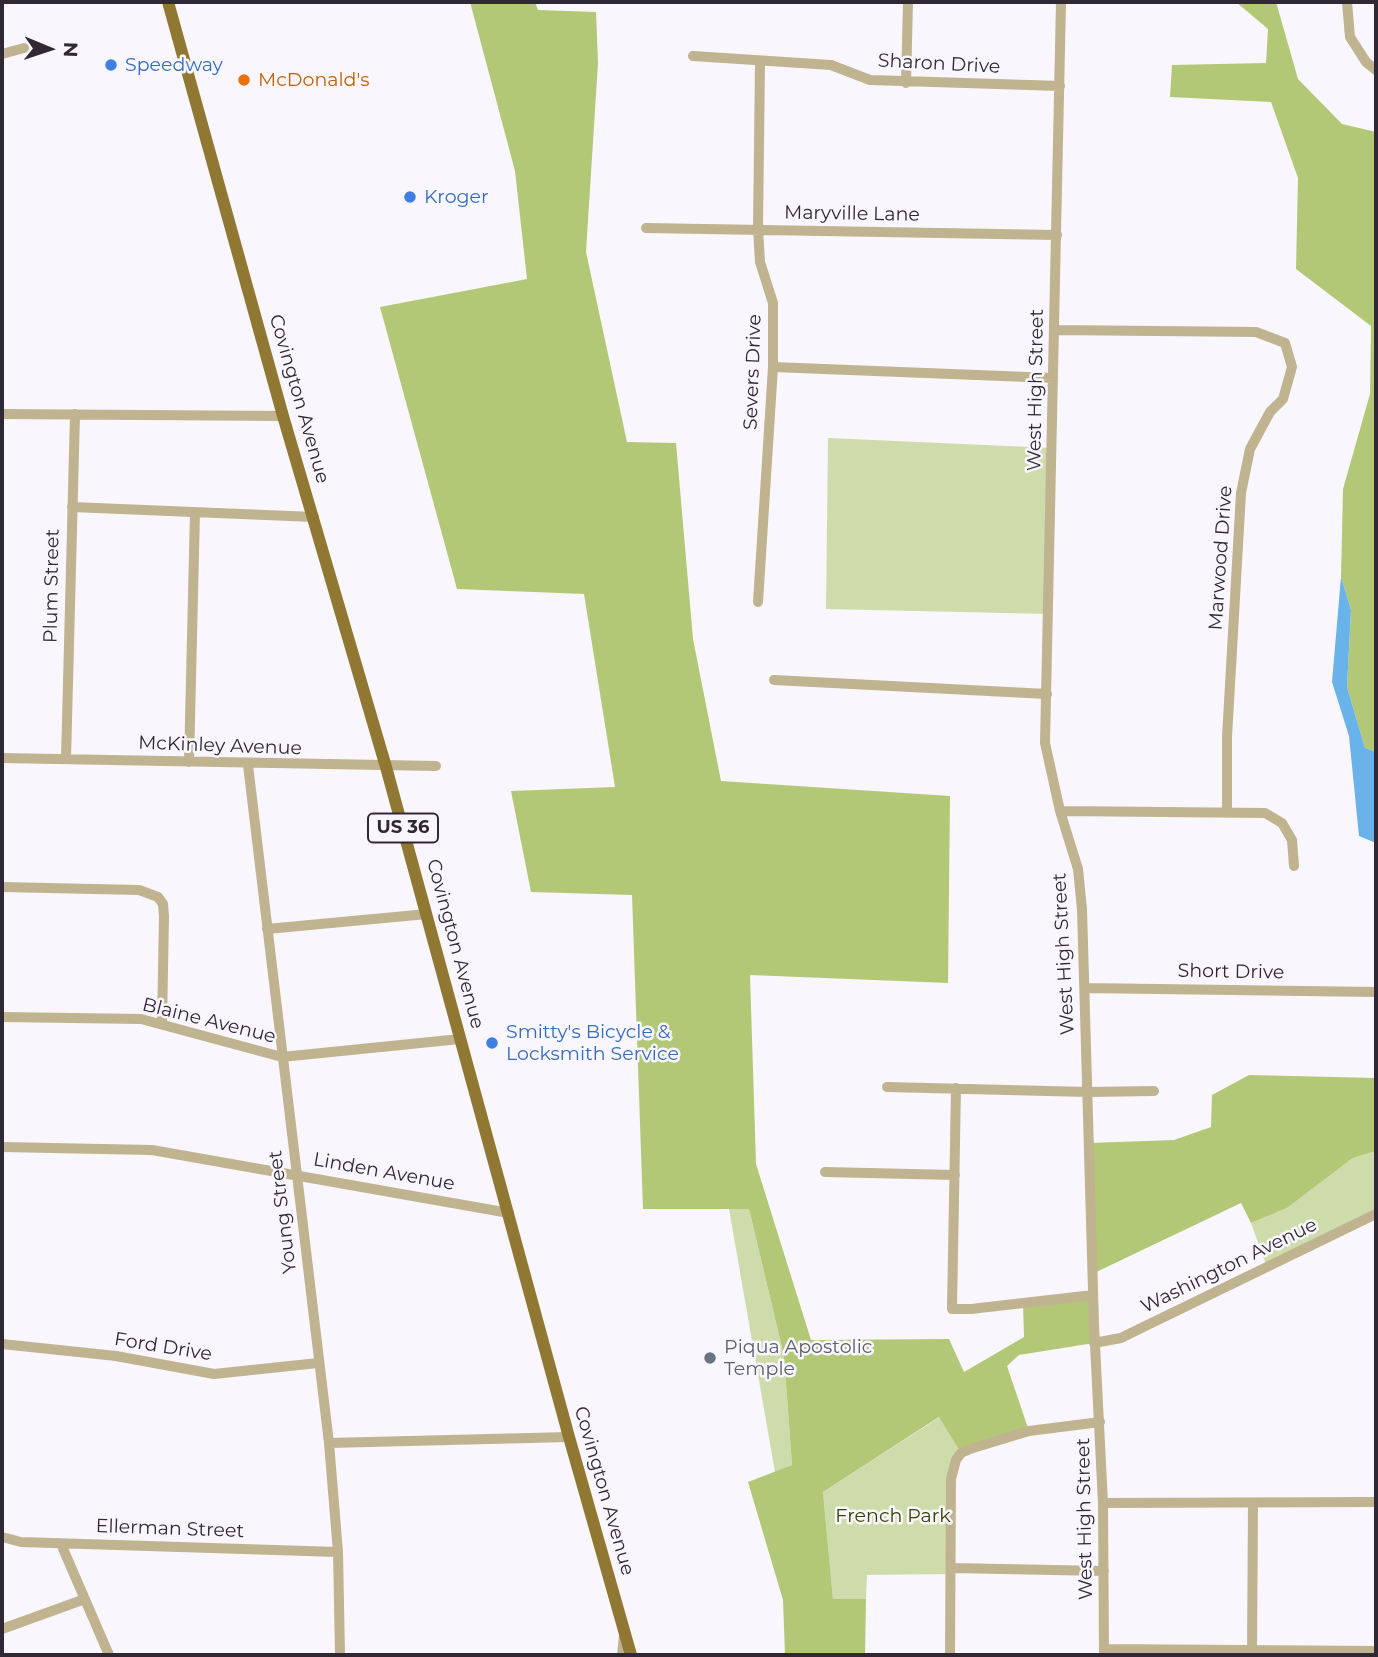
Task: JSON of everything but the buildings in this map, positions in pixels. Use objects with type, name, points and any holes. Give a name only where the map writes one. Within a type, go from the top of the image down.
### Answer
[{"type":"main road","name":"Covington Avenue","points":[[168,2],[283,416],[386,767],[631,1655]]},
{"type":"street","points":[[906,83],[908,2]]},
{"type":"street","name":"West High Street","points":[[1061,2],[1045,743],[1060,811],[1078,869],[1082,909],[1094,1343],[1103,1503],[1104,1652]]},
{"type":"street","points":[[1347,2],[1350,37],[1366,62],[1376,70]]},
{"type":"street","points":[[2,54],[23,48]]},
{"type":"street","name":"Sharon Drive","points":[[693,56],[831,65],[870,80],[906,83],[1060,86]]},
{"type":"street","name":"Severs Drive","points":[[758,602],[773,367],[773,303],[760,262],[758,229],[760,61]]},
{"type":"street","name":"Maryville Lane","points":[[646,228],[1057,235]]},
{"type":"street","name":"Marwood Drive","points":[[1055,330],[1256,332],[1285,343],[1292,367],[1283,399],[1270,412],[1250,449],[1241,493],[1227,737],[1227,812]]},
{"type":"street","points":[[773,367],[1053,378]]},
{"type":"street","points":[[2,414],[283,416]]},
{"type":"street","name":"Plum Street","points":[[66,759],[75,414]]},
{"type":"street","points":[[72,507],[314,517]]},
{"type":"street","points":[[189,762],[195,512]]},
{"type":"street","points":[[774,680],[1047,694]]},
{"type":"street","name":"McKinley Avenue","points":[[2,758],[248,765],[436,766]]},
{"type":"street","name":"Young Street","points":[[248,765],[329,1443],[338,1552],[340,1655]]},
{"type":"street","points":[[1060,811],[1265,813],[1282,823],[1292,840],[1294,866]]},
{"type":"street","points":[[2,887],[139,890],[158,897],[163,904],[164,916],[162,1024]]},
{"type":"street","points":[[267,929],[427,914]]},
{"type":"street","name":"Short Drive","points":[[1085,988],[1376,992]]},
{"type":"street","name":"Blaine Avenue","points":[[2,1017],[141,1019],[282,1057]]},
{"type":"street","points":[[282,1057],[460,1039]]},
{"type":"street","points":[[887,1087],[1154,1091]]},
{"type":"street","points":[[956,1088],[952,1309],[1093,1295]]},
{"type":"street","name":"Linden Avenue","points":[[2,1147],[152,1150],[509,1213]]},
{"type":"street","points":[[825,1172],[955,1175]]},
{"type":"street","name":"Washington Avenue","points":[[1094,1343],[1132,1333],[1376,1214]]},
{"type":"street","name":"Ford Drive","points":[[2,1344],[116,1356],[214,1374],[318,1363]]},
{"type":"street","points":[[950,1655],[951,1479],[956,1460],[961,1453],[973,1447],[1029,1431],[1100,1422]]},
{"type":"street","points":[[329,1443],[569,1437]]},
{"type":"street","points":[[1103,1503],[1376,1502]]},
{"type":"street","points":[[1252,1653],[1253,1503]]},
{"type":"street","name":"Ellerman Street","points":[[3,1534],[21,1542],[338,1552]]},
{"type":"street","points":[[61,1544],[109,1655]]},
{"type":"street","points":[[951,1568],[1104,1570]]},
{"type":"street","points":[[2,1629],[85,1599]]},
{"type":"street","points":[[622,1655],[624,1632]]},
{"type":"street","points":[[1104,1652],[1376,1651]]},
{"type":"green space","points":[[470,2],[535,2],[538,10],[596,12],[598,63],[586,252],[627,442],[676,443],[693,639],[721,781],[950,796],[948,983],[750,975],[756,1164],[811,1340],[949,1339],[964,1372],[1024,1337],[1023,1303],[1093,1295],[1094,1343],[1019,1355],[1007,1366],[1029,1431],[961,1453],[939,1417],[823,1492],[833,1599],[866,1599],[865,1655],[785,1655],[783,1600],[748,1482],[792,1465],[784,1356],[749,1209],[643,1209],[632,895],[531,892],[511,791],[615,787],[584,594],[457,589],[380,307],[527,279],[515,171]]},
{"type":"green space","points":[[1236,2],[1276,2],[1298,79],[1342,124],[1376,132],[1376,752],[1365,748],[1347,687],[1351,610],[1341,577],[1343,489],[1370,394],[1371,326],[1296,269],[1298,178],[1271,102],[1170,97],[1172,65],[1266,63],[1268,29]]},
{"type":"green space","points":[[828,438],[1052,448],[1049,614],[826,609]]},
{"type":"green space","points":[[1249,1075],[1376,1078],[1376,1151],[1353,1158],[1287,1208],[1251,1223],[1241,1203],[1092,1274],[1089,1143],[1174,1140],[1211,1127],[1212,1095]]},
{"type":"green space","points":[[1376,1151],[1376,1214],[1267,1267],[1251,1223],[1287,1208],[1353,1158]]},
{"type":"green space","points":[[729,1209],[749,1209],[784,1356],[792,1465],[775,1472]]},
{"type":"green space","name":"French Park","points":[[940,1417],[961,1453],[956,1460],[951,1574],[867,1575],[866,1599],[833,1600],[823,1492]]},
{"type":"water","points":[[1341,577],[1351,610],[1347,687],[1365,748],[1376,752],[1376,843],[1359,836],[1349,736],[1332,682]]},
{"type":"place","name":"Speedway","points":[[111,65]]},
{"type":"place","name":"McDonald's","points":[[244,80]]},
{"type":"place","name":"Kroger","points":[[410,197]]},
{"type":"place","name":"Smitty's Bicycle & Locksmith Service","points":[[492,1043]]},
{"type":"place","name":"Piqua Apostolic Temple","points":[[710,1358]]}]
